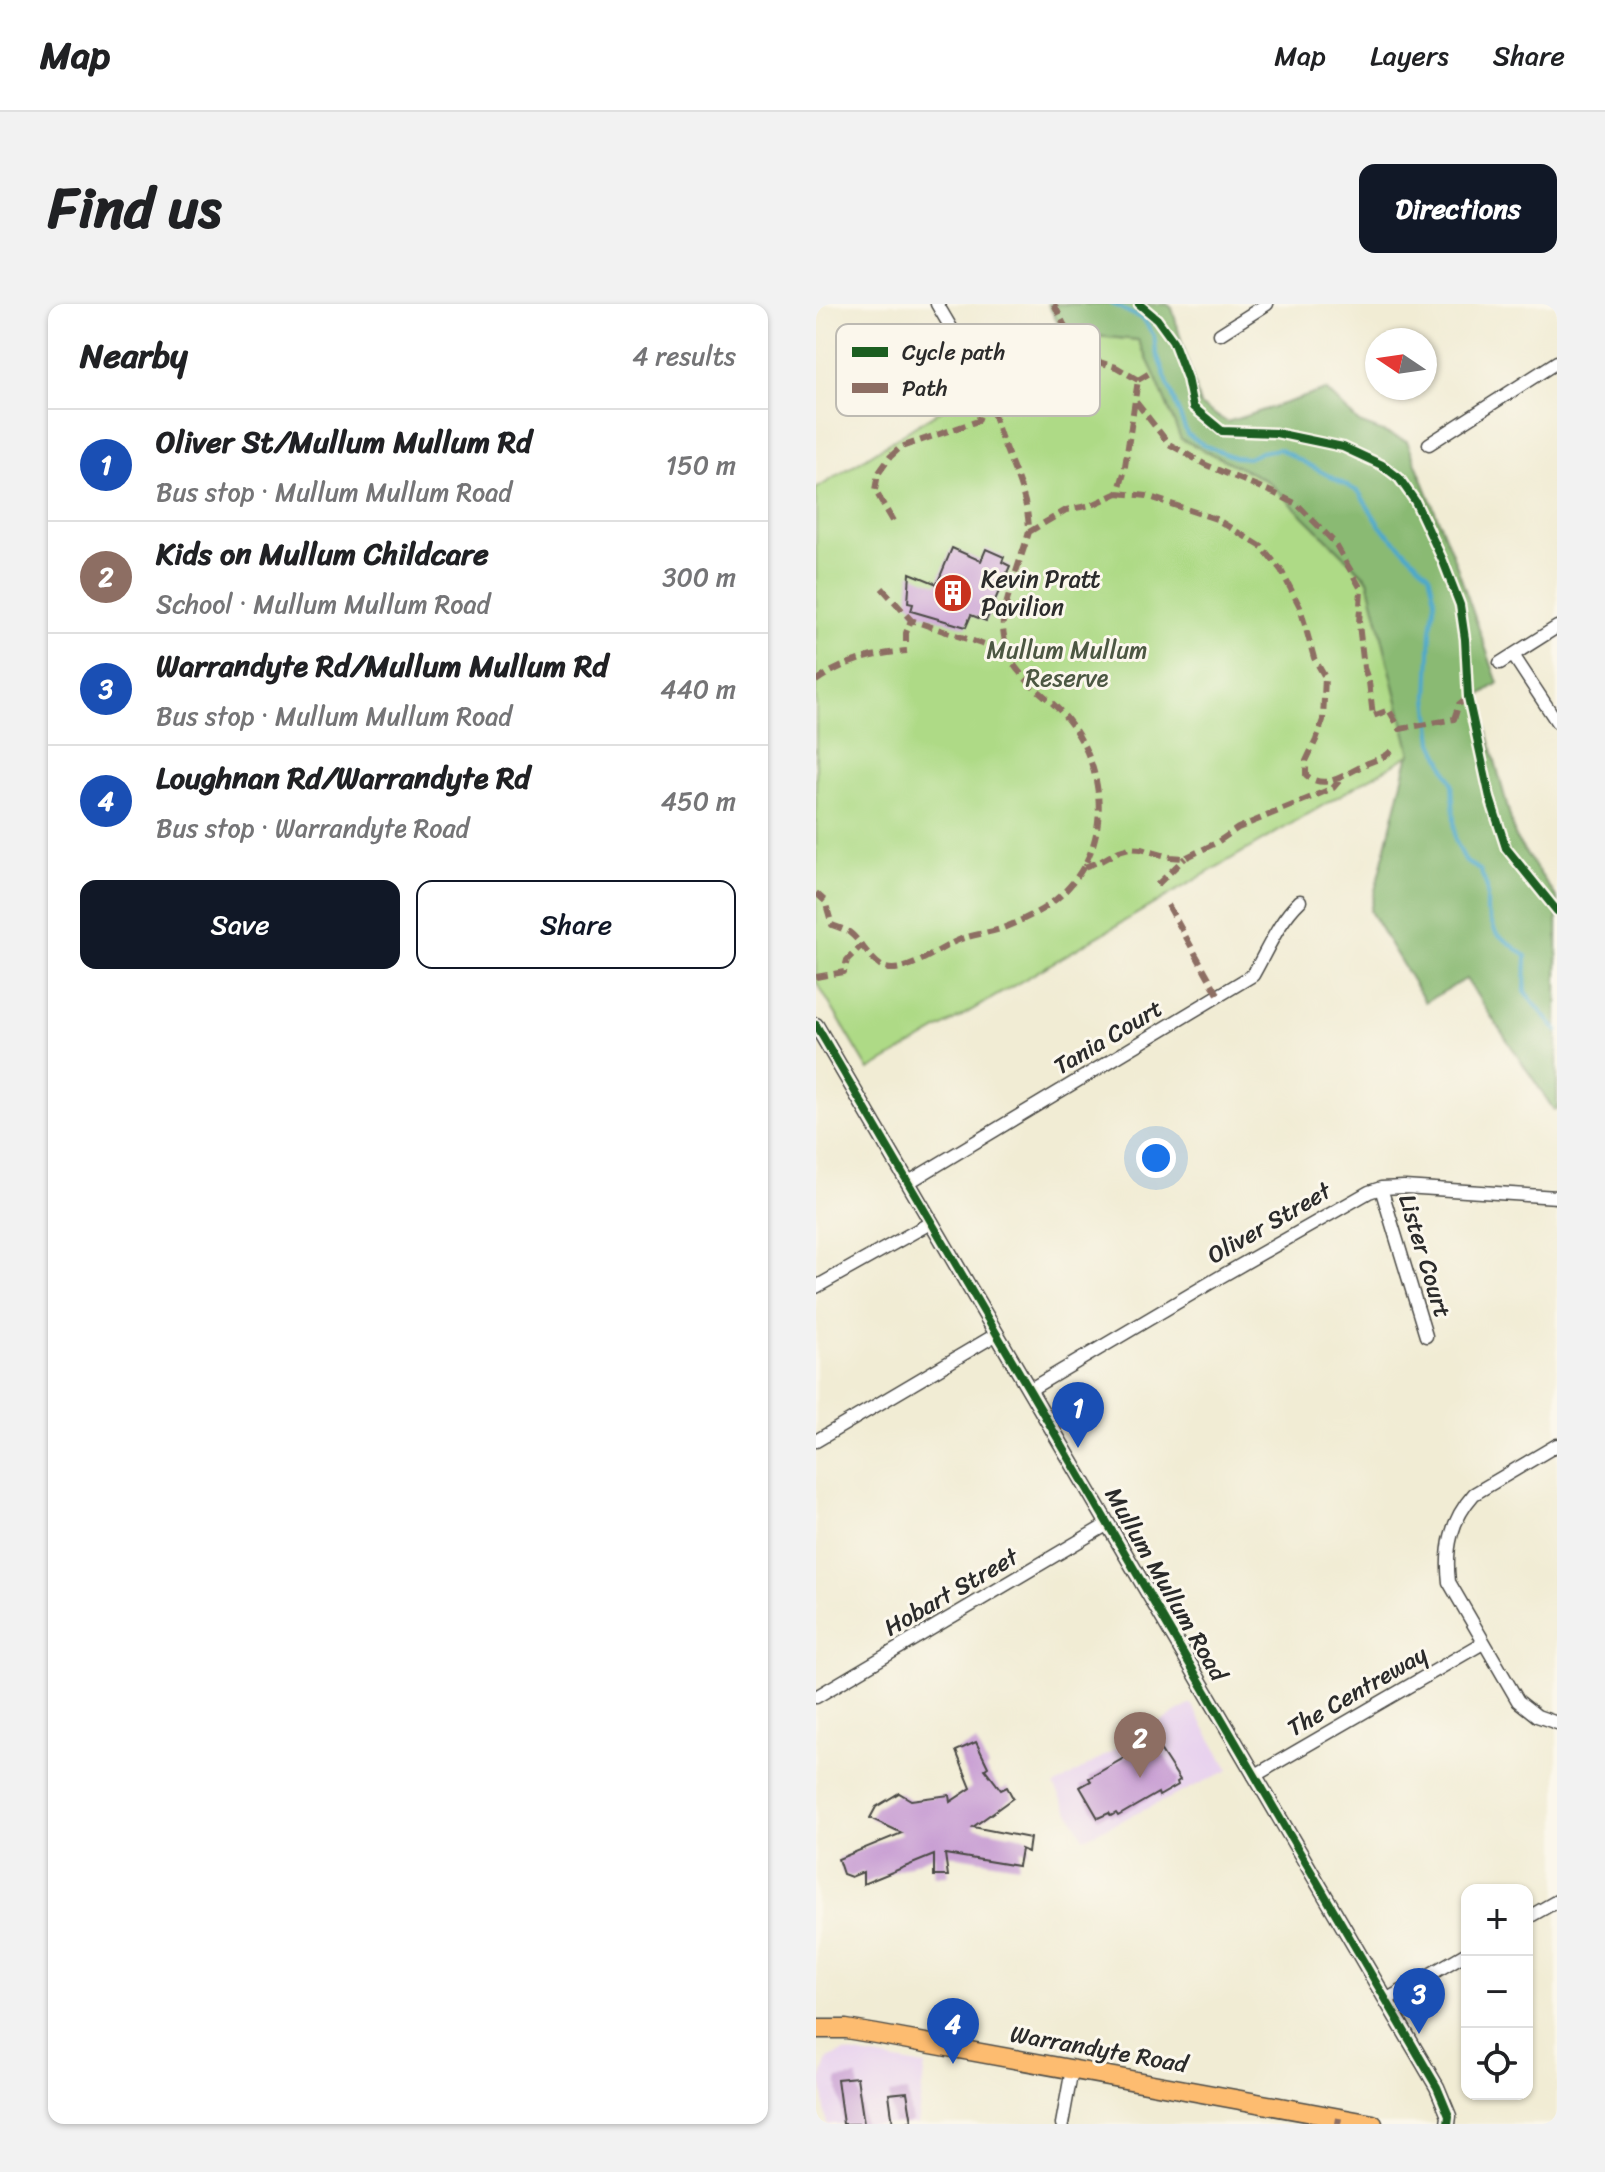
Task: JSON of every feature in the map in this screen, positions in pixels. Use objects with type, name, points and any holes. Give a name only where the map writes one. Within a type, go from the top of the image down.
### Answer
[{"type":"main road","name":"Warrandyte Road","points":[[816,2029],[846,2029],[1373,2124]]},
{"type":"street","points":[[937,304],[949,324]]},
{"type":"street","points":[[1220,334],[1267,304]]},
{"type":"street","points":[[1429,444],[1557,362]]},
{"type":"street","points":[[1500,663],[1557,627]]},
{"type":"street","points":[[1513,655],[1557,722]]},
{"type":"street","name":"Tania Court","points":[[909,1182],[1253,975],[1277,927],[1287,912],[1300,901]]},
{"type":"street","name":"Mullum Mullum Road","points":[[816,1025],[1437,2087],[1449,2116],[1448,2124]]},
{"type":"street","name":"Oliver Street","points":[[1029,1390],[1351,1201],[1381,1188],[1557,1197]]},
{"type":"street","name":"Lister Court","points":[[1381,1188],[1426,1336]]},
{"type":"street","points":[[816,1287],[932,1222]]},
{"type":"street","points":[[816,1441],[997,1334]]},
{"type":"street","points":[[1557,1445],[1474,1494],[1455,1520],[1447,1562],[1449,1582],[1518,1701],[1537,1716],[1557,1723]]},
{"type":"street","name":"Hobart Street","points":[[816,1697],[1108,1524]]},
{"type":"street","name":"The Centreway","points":[[1254,1776],[1483,1643]]},
{"type":"street","points":[[1533,1915],[1557,1901]]},
{"type":"street","points":[[1386,2000],[1462,1956]]},
{"type":"street","points":[[1062,2124],[1072,2069]]},
{"type":"shaded area","points":[[1191,1704],[1229,1770],[1084,1838],[1054,1786]]},
{"type":"shaded area","points":[[844,2052],[925,2066],[917,2124],[827,2124],[821,2079],[828,2059]]},
{"type":"green space","points":[[1048,304],[1167,304],[1172,308],[1200,405],[1227,422],[1326,390],[1359,423],[1407,441],[1455,561],[1498,683],[1478,697],[1516,839],[1557,898],[1557,1110],[1554,1110],[1466,979],[1425,1002],[1370,911],[1411,754],[1368,579],[1268,481],[1181,439],[1138,340],[1100,336],[1100,324],[1058,324]]},
{"type":"green space","name":"Mullum Mullum Reserve","points":[[1100,336],[1138,340],[1181,439],[1268,481],[1368,580],[1411,754],[869,1070],[816,981],[816,489],[932,416],[1100,416]]},
{"type":"building","name":"Kevin Pratt Pavilion","points":[[952,548],[981,561],[986,549],[1004,557],[1002,562],[1010,566],[986,621],[971,615],[966,627],[911,611],[913,604],[908,603],[910,573],[937,584]]},
{"type":"building","points":[[976,1742],[988,1767],[985,1769],[1001,1790],[1007,1787],[1013,1798],[973,1827],[1030,1838],[1028,1852],[1021,1849],[1018,1866],[945,1854],[948,1876],[934,1876],[934,1855],[863,1884],[863,1872],[851,1877],[843,1874],[838,1859],[902,1833],[870,1818],[876,1807],[899,1793],[911,1800],[949,1795],[950,1802],[971,1788],[956,1751]]},
{"type":"building","points":[[1147,1745],[1150,1751],[1158,1746],[1180,1780],[1178,1785],[1118,1816],[1109,1813],[1098,1818],[1080,1787],[1091,1781],[1089,1778]]},
{"type":"building","points":[[857,2077],[864,2124],[843,2124],[837,2079]]},
{"type":"building","points":[[907,2092],[912,2122],[893,2124],[889,2094]]},
{"type":"waterway","points":[[1112,304],[1144,320],[1154,336],[1156,352],[1187,434],[1204,445],[1234,457],[1248,458],[1279,449],[1359,492],[1380,526],[1429,574],[1435,599],[1428,697],[1433,742],[1452,783],[1455,840],[1466,862],[1480,870],[1487,887],[1487,911],[1496,933],[1526,956],[1525,992],[1557,1031]]},
{"type":"marked path","points":[[1054,304],[1064,324]]},
{"type":"marked path","points":[[1100,362],[1116,367],[1138,380]]},
{"type":"marked path","points":[[1138,380],[1153,371]]},
{"type":"marked path","points":[[994,416],[1022,493],[1029,532],[1066,510],[1092,505],[1118,493],[1124,473],[1138,380]]},
{"type":"marked path","points":[[1136,402],[1169,444],[1206,465],[1297,504],[1335,543],[1361,589],[1359,624],[1373,716],[1389,710],[1400,729],[1454,719],[1459,704],[1468,697]]},
{"type":"marked path","points":[[893,521],[875,490],[878,474],[890,457],[901,447],[978,421],[980,416]]},
{"type":"marked path","points":[[1118,493],[1147,496],[1216,519],[1262,547],[1281,570],[1300,607],[1314,658],[1325,677],[1323,720],[1306,761],[1306,775],[1321,782],[1337,779],[1383,757],[1395,746]]},
{"type":"marked path","points":[[816,893],[825,901],[832,925],[849,932],[878,964],[892,969],[912,964],[961,939],[998,930],[1026,918],[1055,900],[1078,875],[1090,853],[1097,830],[1099,806],[1089,757],[1063,714],[1016,668],[1004,635],[1005,610],[1029,532]]},
{"type":"marked path","points":[[882,588],[911,620],[1008,653]]},
{"type":"marked path","points":[[906,642],[911,620]]},
{"type":"marked path","points":[[816,681],[859,660],[907,651]]},
{"type":"marked path","points":[[1084,867],[1129,848],[1185,858],[1238,828],[1333,788],[1339,781]]},
{"type":"marked path","points":[[1157,885],[1185,858]]},
{"type":"marked path","points":[[1168,905],[1219,996]]},
{"type":"marked path","points":[[816,977],[844,972],[847,960],[862,945]]},
{"type":"marked path","points":[[1338,2124],[1339,2118]]},
{"type":"cycle path","points":[[1139,304],[1157,319],[1173,341],[1187,378],[1193,407],[1222,431],[1276,433],[1343,447],[1382,465],[1399,478],[1415,501],[1460,605],[1468,697],[1490,798],[1506,848],[1557,911]]},
{"type":"cycle path","points":[[816,1025],[1437,2087],[1449,2116],[1448,2124]]},
{"type":"place","name":"Kevin Pratt Pavilion","points":[[953,593]]},
{"type":"place","name":"Oliver St/Mullum Mullum Rd","points":[[1078,1448]]},
{"type":"place","name":"Kids on Mullum Childcare","points":[[1140,1778]]},
{"type":"place","name":"Warrandyte Rd/Mullum Mullum Rd","points":[[1419,2034]]},
{"type":"place","name":"Loughnan Rd/Warrandyte Rd","points":[[953,2064]]}]
